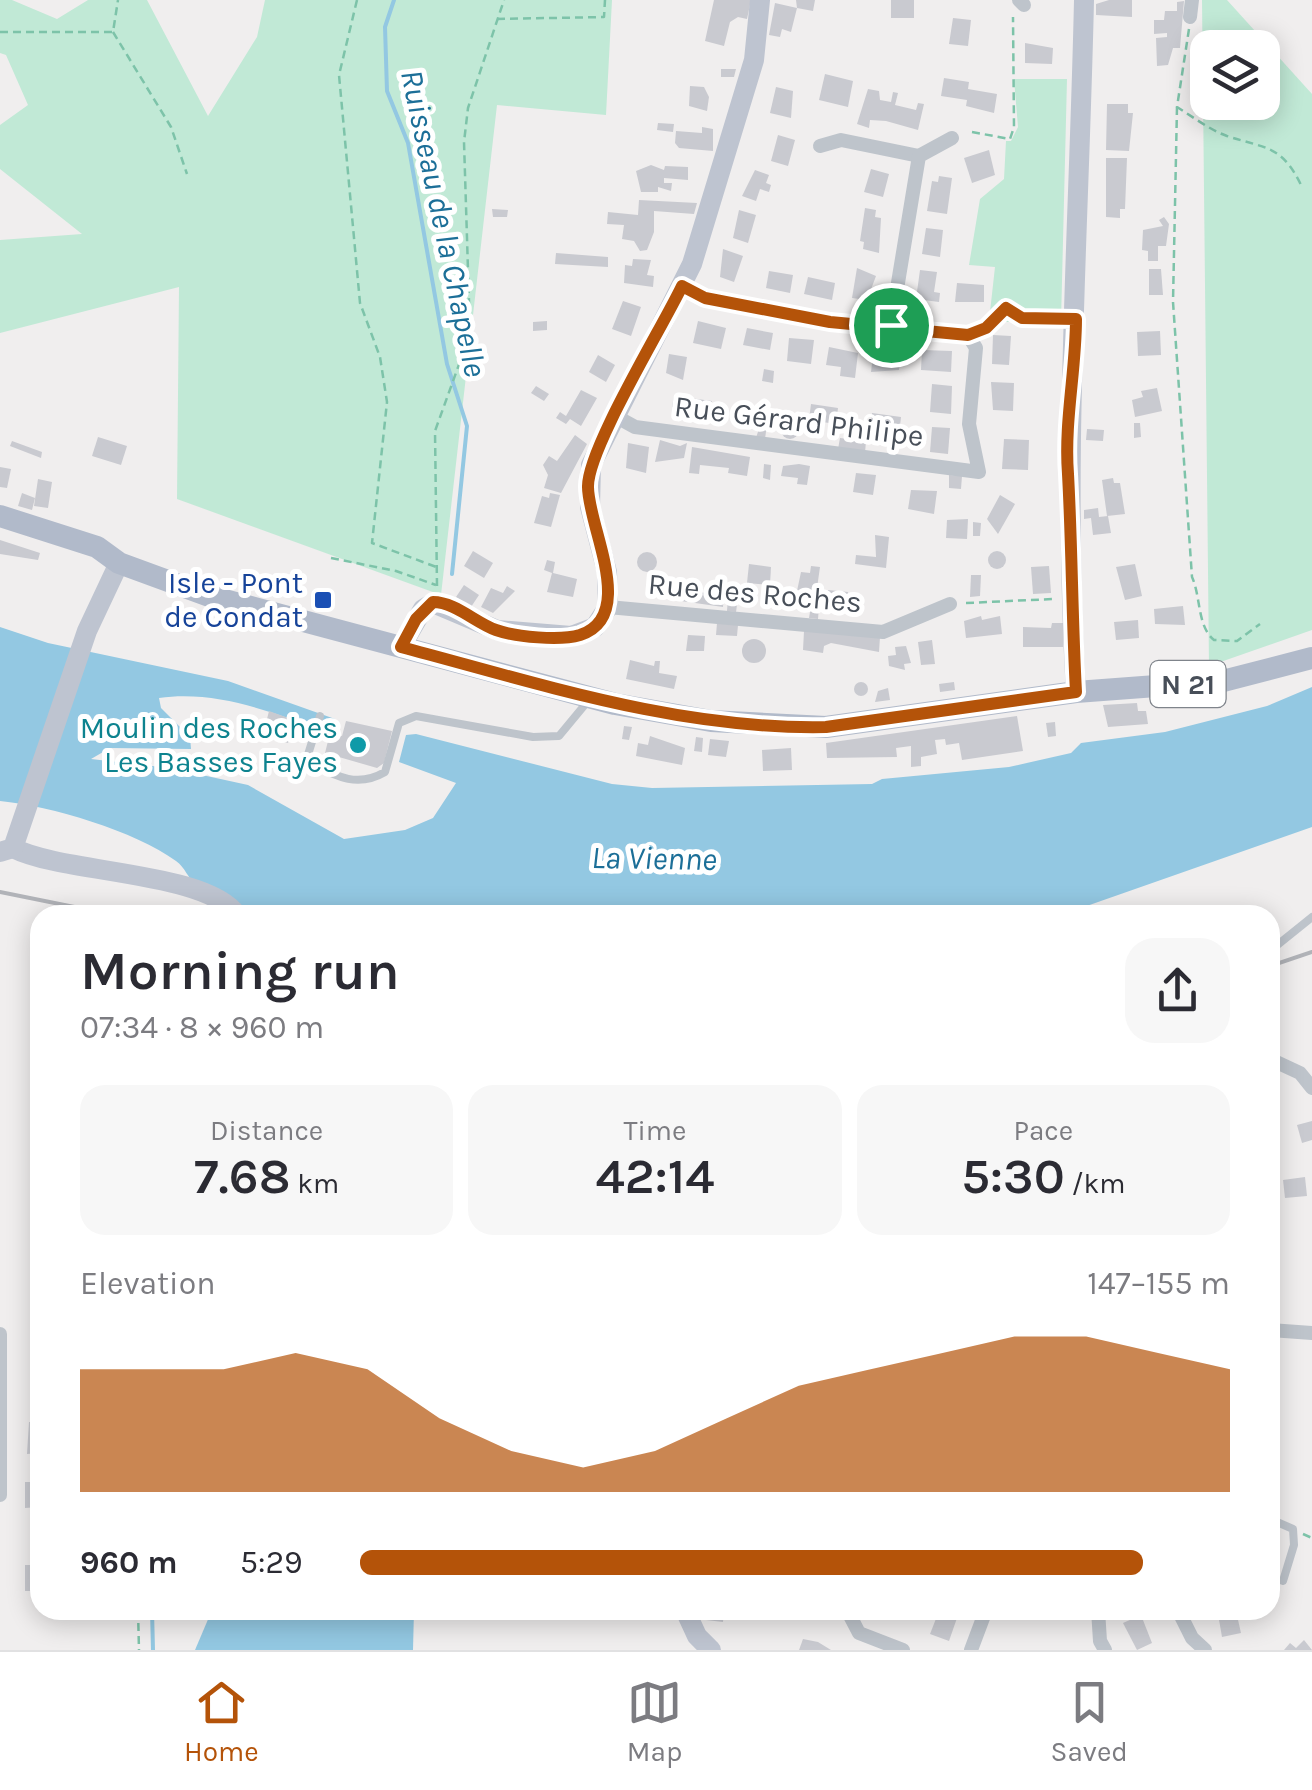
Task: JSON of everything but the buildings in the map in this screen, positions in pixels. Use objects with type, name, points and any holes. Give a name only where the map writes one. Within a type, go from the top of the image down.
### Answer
[{"type":"main road","name":"N 21","points":[[0,516],[97,548],[119,563],[209,596],[591,698],[710,721],[826,727],[1076,692],[1223,681],[1312,658]]},
{"type":"main road","name":"N 21","points":[[0,527],[100,562],[119,563]]},
{"type":"street","points":[[401,647],[424,609],[439,594],[497,630],[571,636],[594,626],[608,607],[606,572],[587,485],[597,446],[682,286],[754,60],[760,0]]},
{"type":"street","points":[[1076,692],[1068,474],[1084,0]]},
{"type":"street","points":[[1190,17],[1192,0]]},
{"type":"street","points":[[820,146],[842,140],[919,156],[952,138]]},
{"type":"street","points":[[891,325],[919,156]]},
{"type":"street","points":[[682,286],[705,298],[830,322],[968,335]]},
{"type":"street","name":"Rue Gérard Philipe","points":[[615,416],[635,427],[979,472],[969,424],[976,348],[968,335]]},
{"type":"street","points":[[119,563],[87,632],[7,850],[37,860],[122,872],[182,887],[228,905]]},
{"type":"street","name":"Rue des Roches","points":[[608,607],[882,632],[950,604]]},
{"type":"street","points":[[1280,1064],[1300,1074],[1312,1088]]},
{"type":"street","points":[[1280,1331],[1312,1333]]},
{"type":"street","points":[[0,1334],[0,1496]]},
{"type":"street","points":[[690,1620],[711,1650]]},
{"type":"street","points":[[852,1620],[858,1632],[903,1650]]},
{"type":"street","points":[[971,1650],[982,1620]]},
{"type":"street","points":[[1099,1620],[1100,1641],[1105,1650]]},
{"type":"street","points":[[1183,1620],[1192,1638],[1206,1650]]},
{"type":"lane","points":[[320,716],[306,762],[344,780],[369,781],[385,772],[400,723],[416,716],[532,737],[559,736],[591,698]]},
{"type":"lane","points":[[1280,943],[1312,917]]},
{"type":"lane","points":[[1280,1524],[1292,1529],[1294,1545],[1283,1581]]},
{"type":"path","points":[[118,0],[113,32],[171,127],[187,174]]},
{"type":"path","points":[[357,0],[339,76],[360,303],[380,357],[387,402],[386,442],[372,542],[439,568]]},
{"type":"path","points":[[331,558],[396,571],[439,594],[435,431],[444,396],[470,334],[464,142],[468,108],[504,0]]},
{"type":"path","points":[[497,19],[604,16],[605,0]]},
{"type":"path","points":[[972,132],[1010,139],[1014,127],[1019,7]]},
{"type":"path","points":[[1190,17],[1177,107],[1173,302],[1192,577],[1201,596],[1202,619],[1214,640],[1237,641],[1260,624]]},
{"type":"path","points":[[0,32],[113,32]]},
{"type":"path","points":[[1177,107],[1224,135],[1268,146],[1292,165],[1302,187]]},
{"type":"path","points":[[968,335],[986,328],[1006,308],[1022,318],[1076,319]]},
{"type":"path","points":[[950,604],[1071,598]]},
{"type":"path","points":[[138,1620],[139,1650]]},
{"type":"green space","points":[[0,0],[12,0],[57,19],[88,0],[147,0],[208,116],[257,37],[265,0],[612,0],[606,115],[497,105],[441,595],[177,499],[179,287],[0,333],[0,240],[82,234],[0,169],[0,125],[28,105],[6,55],[0,53]]},
{"type":"green space","points":[[1202,0],[1227,0],[1254,30],[1202,30]]},
{"type":"green space","points":[[1280,59],[1312,94],[1312,630],[1209,666],[1203,120],[1280,120]]},
{"type":"green space","points":[[1014,79],[1067,79],[1061,322],[997,322],[990,312],[995,267],[969,265],[980,199],[1004,179],[1006,141],[1011,141],[1018,127]]},
{"type":"water","name":"La Vienne","points":[[0,627],[48,643],[228,681],[335,719],[330,733],[225,700],[159,698],[161,708],[190,737],[191,749],[110,748],[91,759],[170,768],[248,785],[344,839],[405,830],[433,818],[456,783],[399,762],[406,735],[416,734],[612,784],[652,788],[872,784],[882,779],[1009,767],[1071,753],[1081,743],[1165,732],[1267,706],[1312,687],[1312,827],[1090,905],[241,905],[196,884],[176,861],[116,830],[67,814],[0,801]]},
{"type":"water","points":[[208,1620],[414,1620],[413,1650],[195,1650]]},
{"type":"waterway","name":"Ruisseau de la Chapelle","points":[[394,0],[385,27],[387,91],[408,143],[447,364],[467,426],[452,574]]},
{"type":"waterway","points":[[152,1620],[153,1650]]},
{"type":"railway","points":[[0,892],[64,905]]},
{"type":"railway","points":[[1280,963],[1312,952]]},
{"type":"place","name":"Isle - Pont de Condat","points":[[323,600]]},
{"type":"place","name":"Moulin des Roches Les Basses Fayes","points":[[358,745]]},
{"type":"route","points":[[682,286],[705,298],[830,322],[891,325],[961,331],[968,335],[986,328],[1006,308],[1022,318],[1076,319],[1068,474],[1076,692],[826,727],[794,728],[710,721],[615,704],[401,647],[416,619],[433,602],[510,633],[571,636],[583,634],[601,618],[608,607],[608,588],[590,507],[587,485],[591,464],[682,286]]}]
